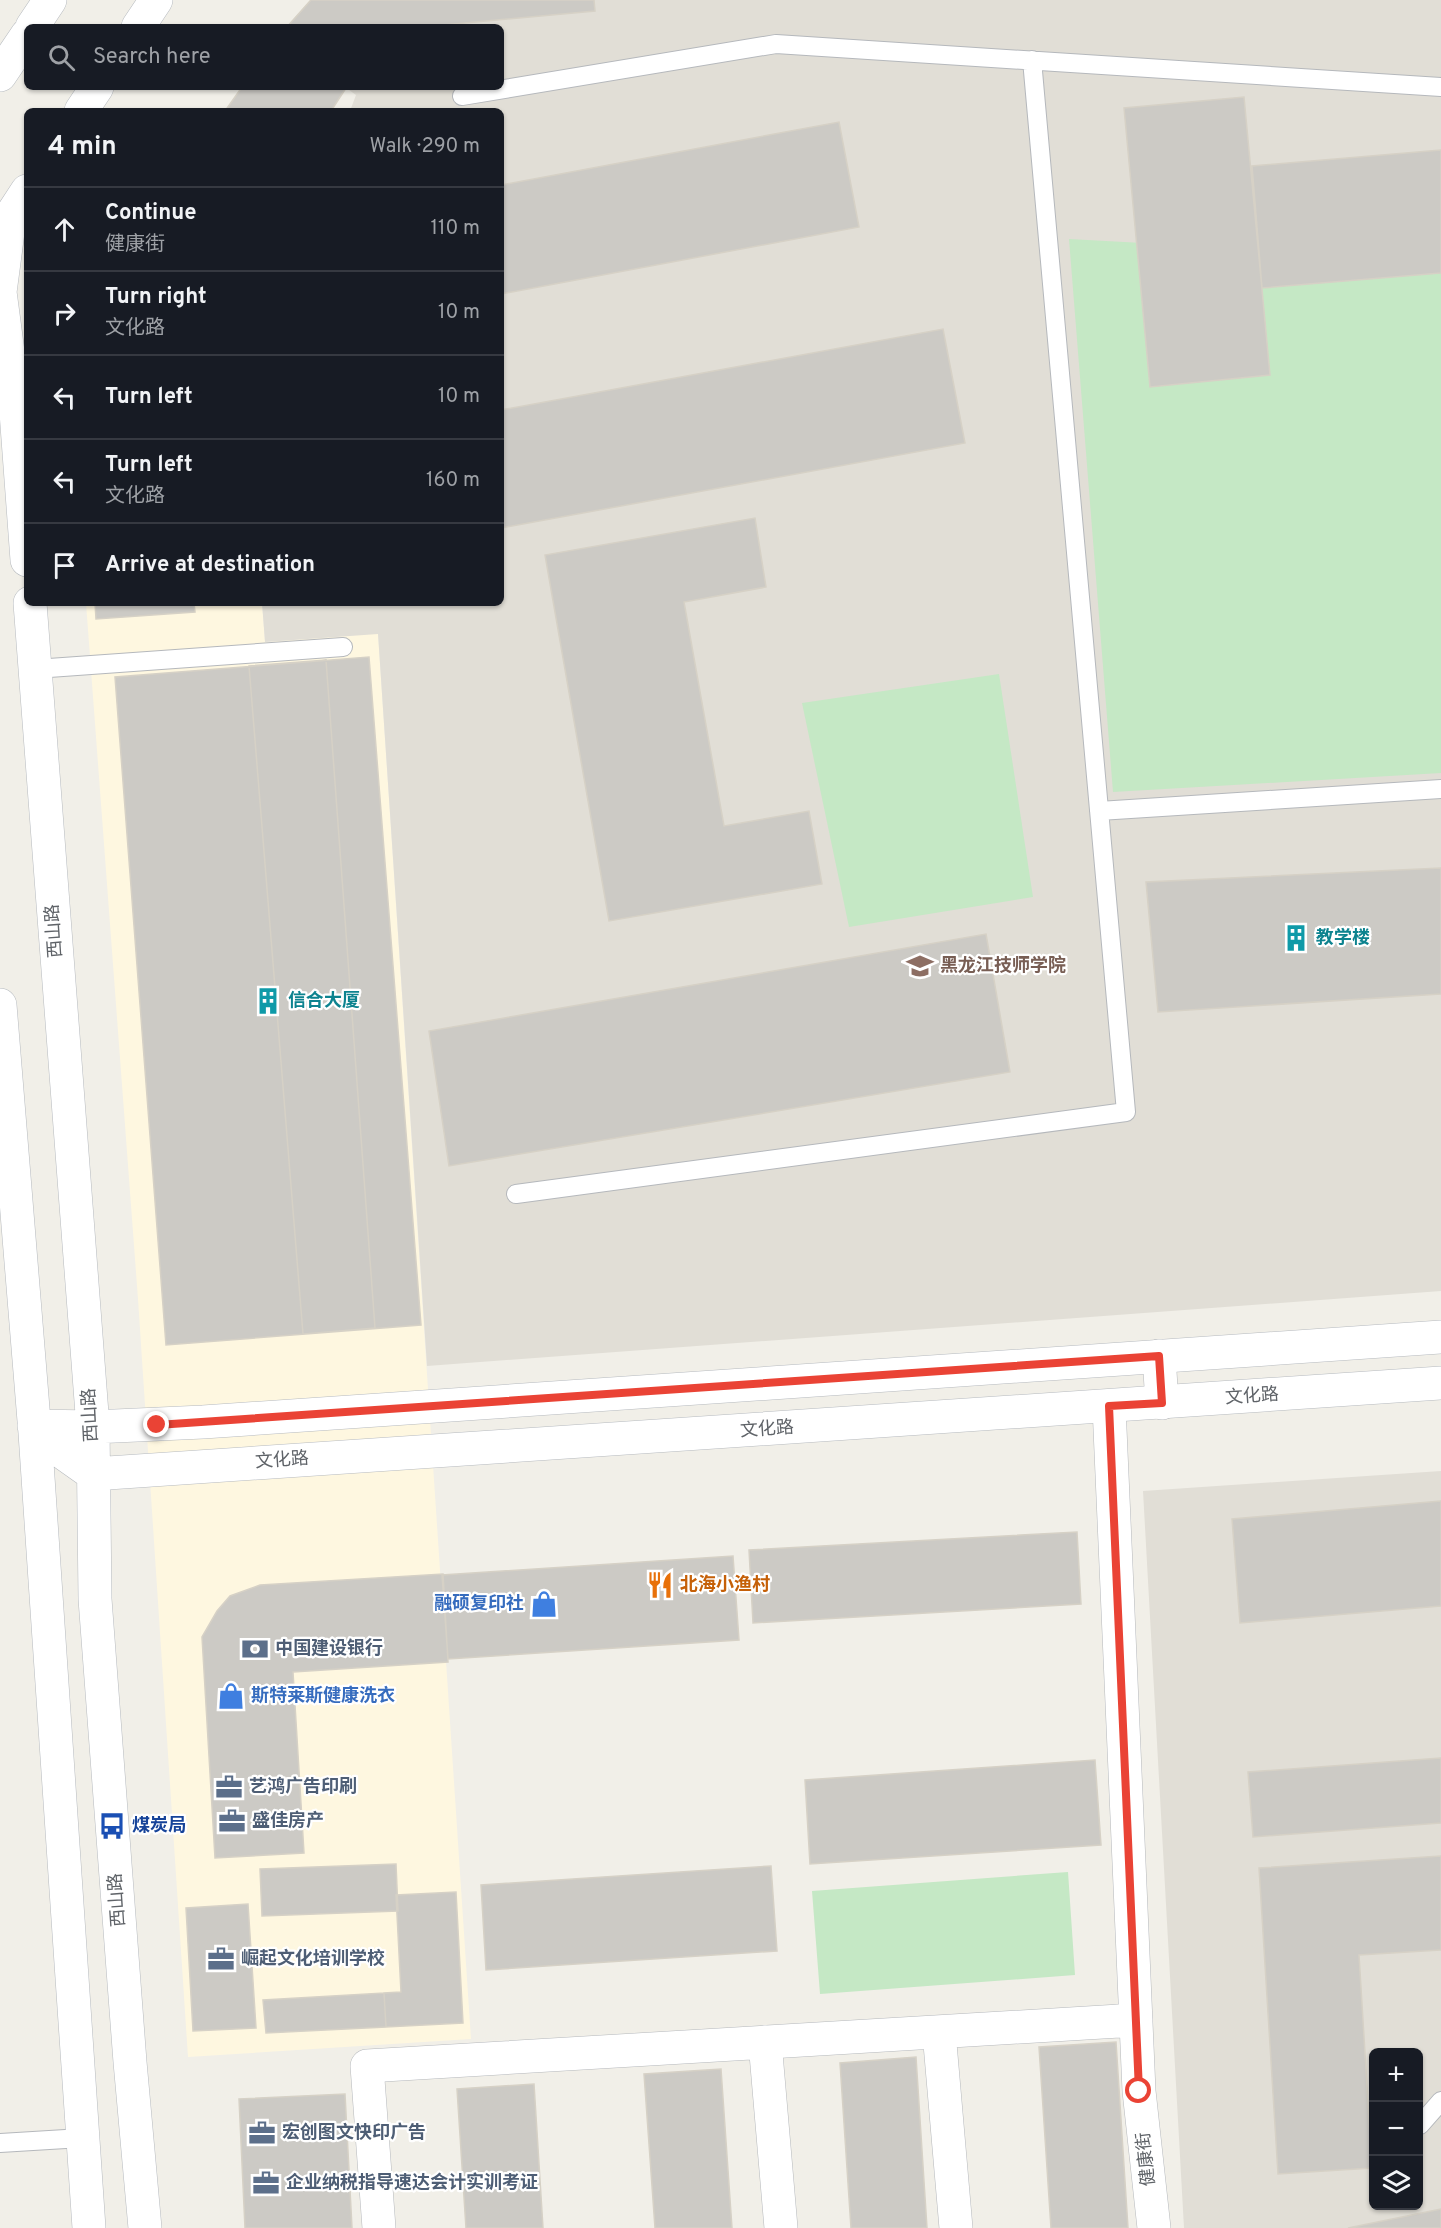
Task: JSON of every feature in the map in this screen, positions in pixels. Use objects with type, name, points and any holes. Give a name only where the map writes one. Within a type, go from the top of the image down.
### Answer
[{"type":"main road","points":[[34,24],[50,0]]},
{"type":"main road","points":[[140,24],[156,0]]},
{"type":"main road","points":[[0,75],[24,39]]},
{"type":"main road","points":[[83,108],[95,90]]},
{"type":"main road","points":[[7,212],[0,292],[16,412],[24,520]]},
{"type":"main road","name":"西山路","points":[[30,606],[93,1428],[95,1599],[127,2027],[145,2228]]},
{"type":"main road","points":[[0,1005],[35,1430],[89,2228]]},
{"type":"main road","points":[[35,1430],[203,1422],[1441,1337]]},
{"type":"main road","points":[[1159,1356],[1162,1403]]},
{"type":"main road","name":"文化路","points":[[93,1474],[1441,1383]]},
{"type":"main road","name":"健康街","points":[[1109,1406],[1139,2091],[1154,2228]]},
{"type":"main road","points":[[35,1430],[93,1474]]},
{"type":"main road","points":[[379,2228],[367,2066],[1136,2020]]},
{"type":"main road","points":[[939,2032],[956,2228]]},
{"type":"main road","points":[[765,2042],[781,2228]]},
{"type":"lane","points":[[504,89],[776,44],[1441,87]]},
{"type":"lane","points":[[516,1194],[1126,1112],[1032,60]]},
{"type":"lane","points":[[462,96],[498,90]]},
{"type":"lane","points":[[35,669],[343,646]]},
{"type":"lane","points":[[1099,811],[1441,789]]},
{"type":"lane","points":[[1423,2122],[1441,2101]]},
{"type":"lane","points":[[0,2144],[82,2138]]},
{"type":"shaded area","name":"黑龙江技师学院","points":[[310,0],[1441,0],[1441,1291],[427,1366],[378,634],[265,642],[262,606],[504,606],[504,108],[351,108],[356,95],[349,90],[504,90],[504,24],[289,24]]},
{"type":"shaded area","points":[[86,606],[262,606],[265,642],[378,633],[471,2039],[188,2057],[138,1299]]},
{"type":"shaded area","points":[[1441,1471],[1441,2228],[1184,2228],[1143,1491]]},
{"type":"green space","points":[[1069,239],[1441,259],[1441,773],[1113,792]]},
{"type":"green space","points":[[999,674],[1033,897],[849,927],[802,703]]},
{"type":"green space","points":[[1068,1872],[1075,1975],[820,1994],[812,1891]]},
{"type":"building","points":[[311,0],[594,0],[595,11],[454,24],[290,24]]},
{"type":"building","points":[[240,90],[345,90],[333,108],[227,108]]},
{"type":"building","points":[[1244,97],[1270,375],[1150,387],[1124,108]]},
{"type":"building","points":[[839,122],[859,227],[504,293],[504,184]]},
{"type":"building","points":[[1441,150],[1441,273],[1262,288],[1252,166]]},
{"type":"building","points":[[943,329],[965,443],[504,527],[504,409]]},
{"type":"building","points":[[755,518],[766,587],[684,602],[724,826],[809,811],[822,884],[609,921],[545,555]]},
{"type":"building","points":[[95,606],[194,606],[195,612],[96,619]]},
{"type":"building","name":"信合大厦","points":[[369,657],[421,1325],[166,1345],[115,677]]},
{"type":"building","points":[[326,660],[375,1328],[303,1334],[249,666]]},
{"type":"building","name":"教学楼","points":[[1441,868],[1441,994],[1158,1012],[1146,882]]},
{"type":"building","points":[[986,934],[1010,1072],[449,1166],[429,1031]]},
{"type":"building","points":[[1441,1501],[1441,1606],[1240,1623],[1232,1519]]},
{"type":"building","points":[[1077,1532],[1081,1604],[753,1623],[749,1550]]},
{"type":"building","points":[[733,1556],[739,1640],[448,1659],[442,1575]]},
{"type":"building","points":[[443,1574],[448,1662],[293,1672],[304,1853],[215,1858],[202,1637],[217,1611],[230,1596],[260,1585]]},
{"type":"building","points":[[1441,1758],[1441,1823],[1253,1837],[1248,1772]]},
{"type":"building","points":[[1095,1760],[1101,1845],[810,1864],[805,1780]]},
{"type":"building","points":[[1441,1856],[1441,1950],[1359,1955],[1369,2119],[1369,2168],[1278,2174],[1259,1868]]},
{"type":"building","points":[[396,1864],[398,1911],[262,1916],[260,1869]]},
{"type":"building","points":[[771,1866],[777,1951],[486,1970],[481,1885]]},
{"type":"building","points":[[456,1892],[463,2023],[386,2027],[384,1993],[401,1992],[396,1895]]},
{"type":"building","points":[[248,1904],[256,2028],[193,2031],[186,1908]]},
{"type":"building","points":[[384,1993],[386,2027],[266,2033],[263,2000]]},
{"type":"building","points":[[1116,2042],[1128,2228],[1051,2228],[1039,2047]]},
{"type":"building","points":[[916,2057],[927,2228],[851,2228],[840,2063]]},
{"type":"building","points":[[721,2069],[732,2228],[655,2228],[644,2074]]},
{"type":"building","points":[[534,2084],[543,2228],[466,2228],[457,2089]]},
{"type":"building","points":[[345,2094],[352,2228],[245,2228],[239,2099]]},
{"type":"building","points":[[1441,2209],[1441,2228],[1348,2228]]},
{"type":"place","name":"教学楼","points":[[1296,938]]},
{"type":"place","name":"黑龙江技师学院","points":[[920,966]]},
{"type":"place","name":"信合大厦","points":[[268,1001]]},
{"type":"place","name":"北海小渔村","points":[[660,1585]]},
{"type":"place","name":"融硕复印社","points":[[544,1604]]},
{"type":"place","name":"中国建设银行","points":[[255,1649]]},
{"type":"place","name":"斯特莱斯健康洗衣","points":[[231,1696]]},
{"type":"place","name":"艺鸿广告印刷","points":[[229,1787]]},
{"type":"place","name":"盛佳房产","points":[[232,1821]]},
{"type":"place","name":"煤炭局","points":[[112,1826]]},
{"type":"place","name":"崛起文化培训学校","points":[[221,1959]]},
{"type":"place","name":"宏创图文快印广告","points":[[262,2133]]},
{"type":"place","name":"企业纳税指导速达会计实训考证","points":[[266,2183]]},
{"type":"route","points":[[157,1425],[1159,1356],[1162,1403],[1109,1406],[1139,2091]]}]
